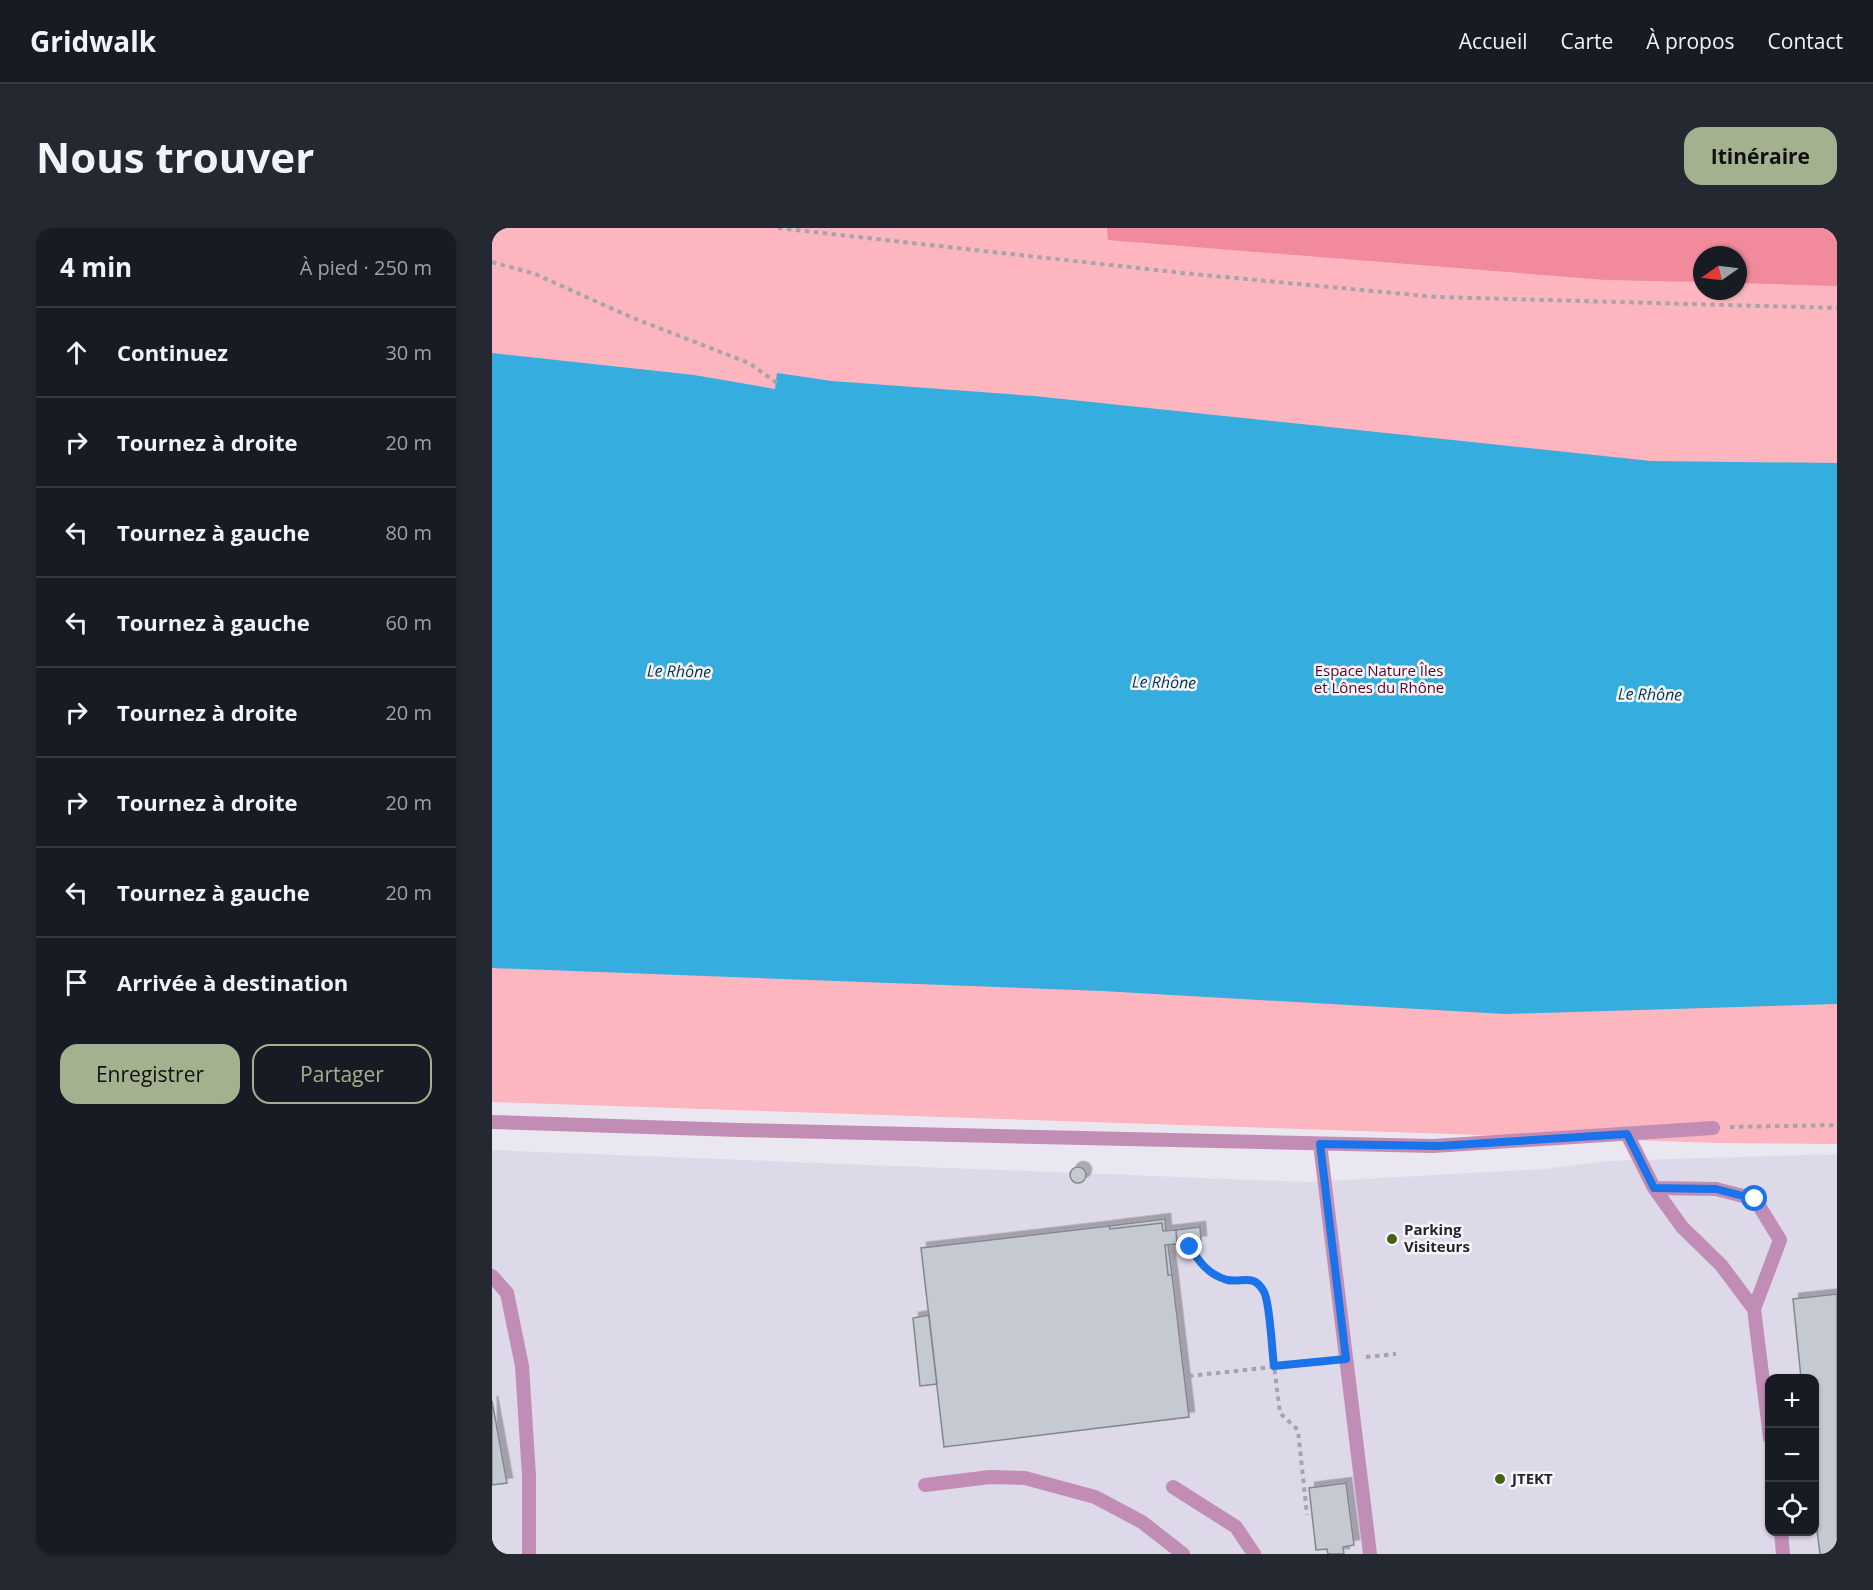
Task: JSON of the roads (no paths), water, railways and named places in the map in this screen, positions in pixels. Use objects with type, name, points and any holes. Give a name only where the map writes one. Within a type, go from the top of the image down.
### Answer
[{"type":"lane","points":[[492,1122],[1439,1146],[1713,1128]]},
{"type":"lane","points":[[1627,1134],[1654,1188],[1682,1227],[1721,1265],[1754,1309]]},
{"type":"lane","points":[[1320,1144],[1370,1554]]},
{"type":"lane","points":[[1654,1188],[1716,1189],[1755,1199],[1780,1240],[1754,1309],[1769,1428]]},
{"type":"lane","points":[[492,1276],[507,1293],[522,1366],[529,1476],[529,1554]]},
{"type":"lane","points":[[925,1485],[990,1477],[1025,1478],[1095,1497],[1142,1522],[1184,1554]]},
{"type":"lane","points":[[1173,1487],[1236,1527],[1254,1554]]},
{"type":"lane","points":[[1782,1536],[1784,1554]]},
{"type":"water","name":"Espace Nature Îles et Lônes du Rhône","points":[[492,353],[694,375],[775,389],[777,373],[832,381],[1034,396],[1651,461],[1837,463],[1837,1004],[1505,1014],[1102,991],[492,968]]},
{"type":"place","name":"Parking Visiteurs","points":[[1392,1239]]},
{"type":"place","name":"JTEKT","points":[[1500,1479]]},
{"type":"water label","name":"Le Rhône","points":[[679,671]]},
{"type":"water label","name":"Le Rhône","points":[[1164,682]]},
{"type":"water label","name":"Le Rhône","points":[[1650,694]]}]
